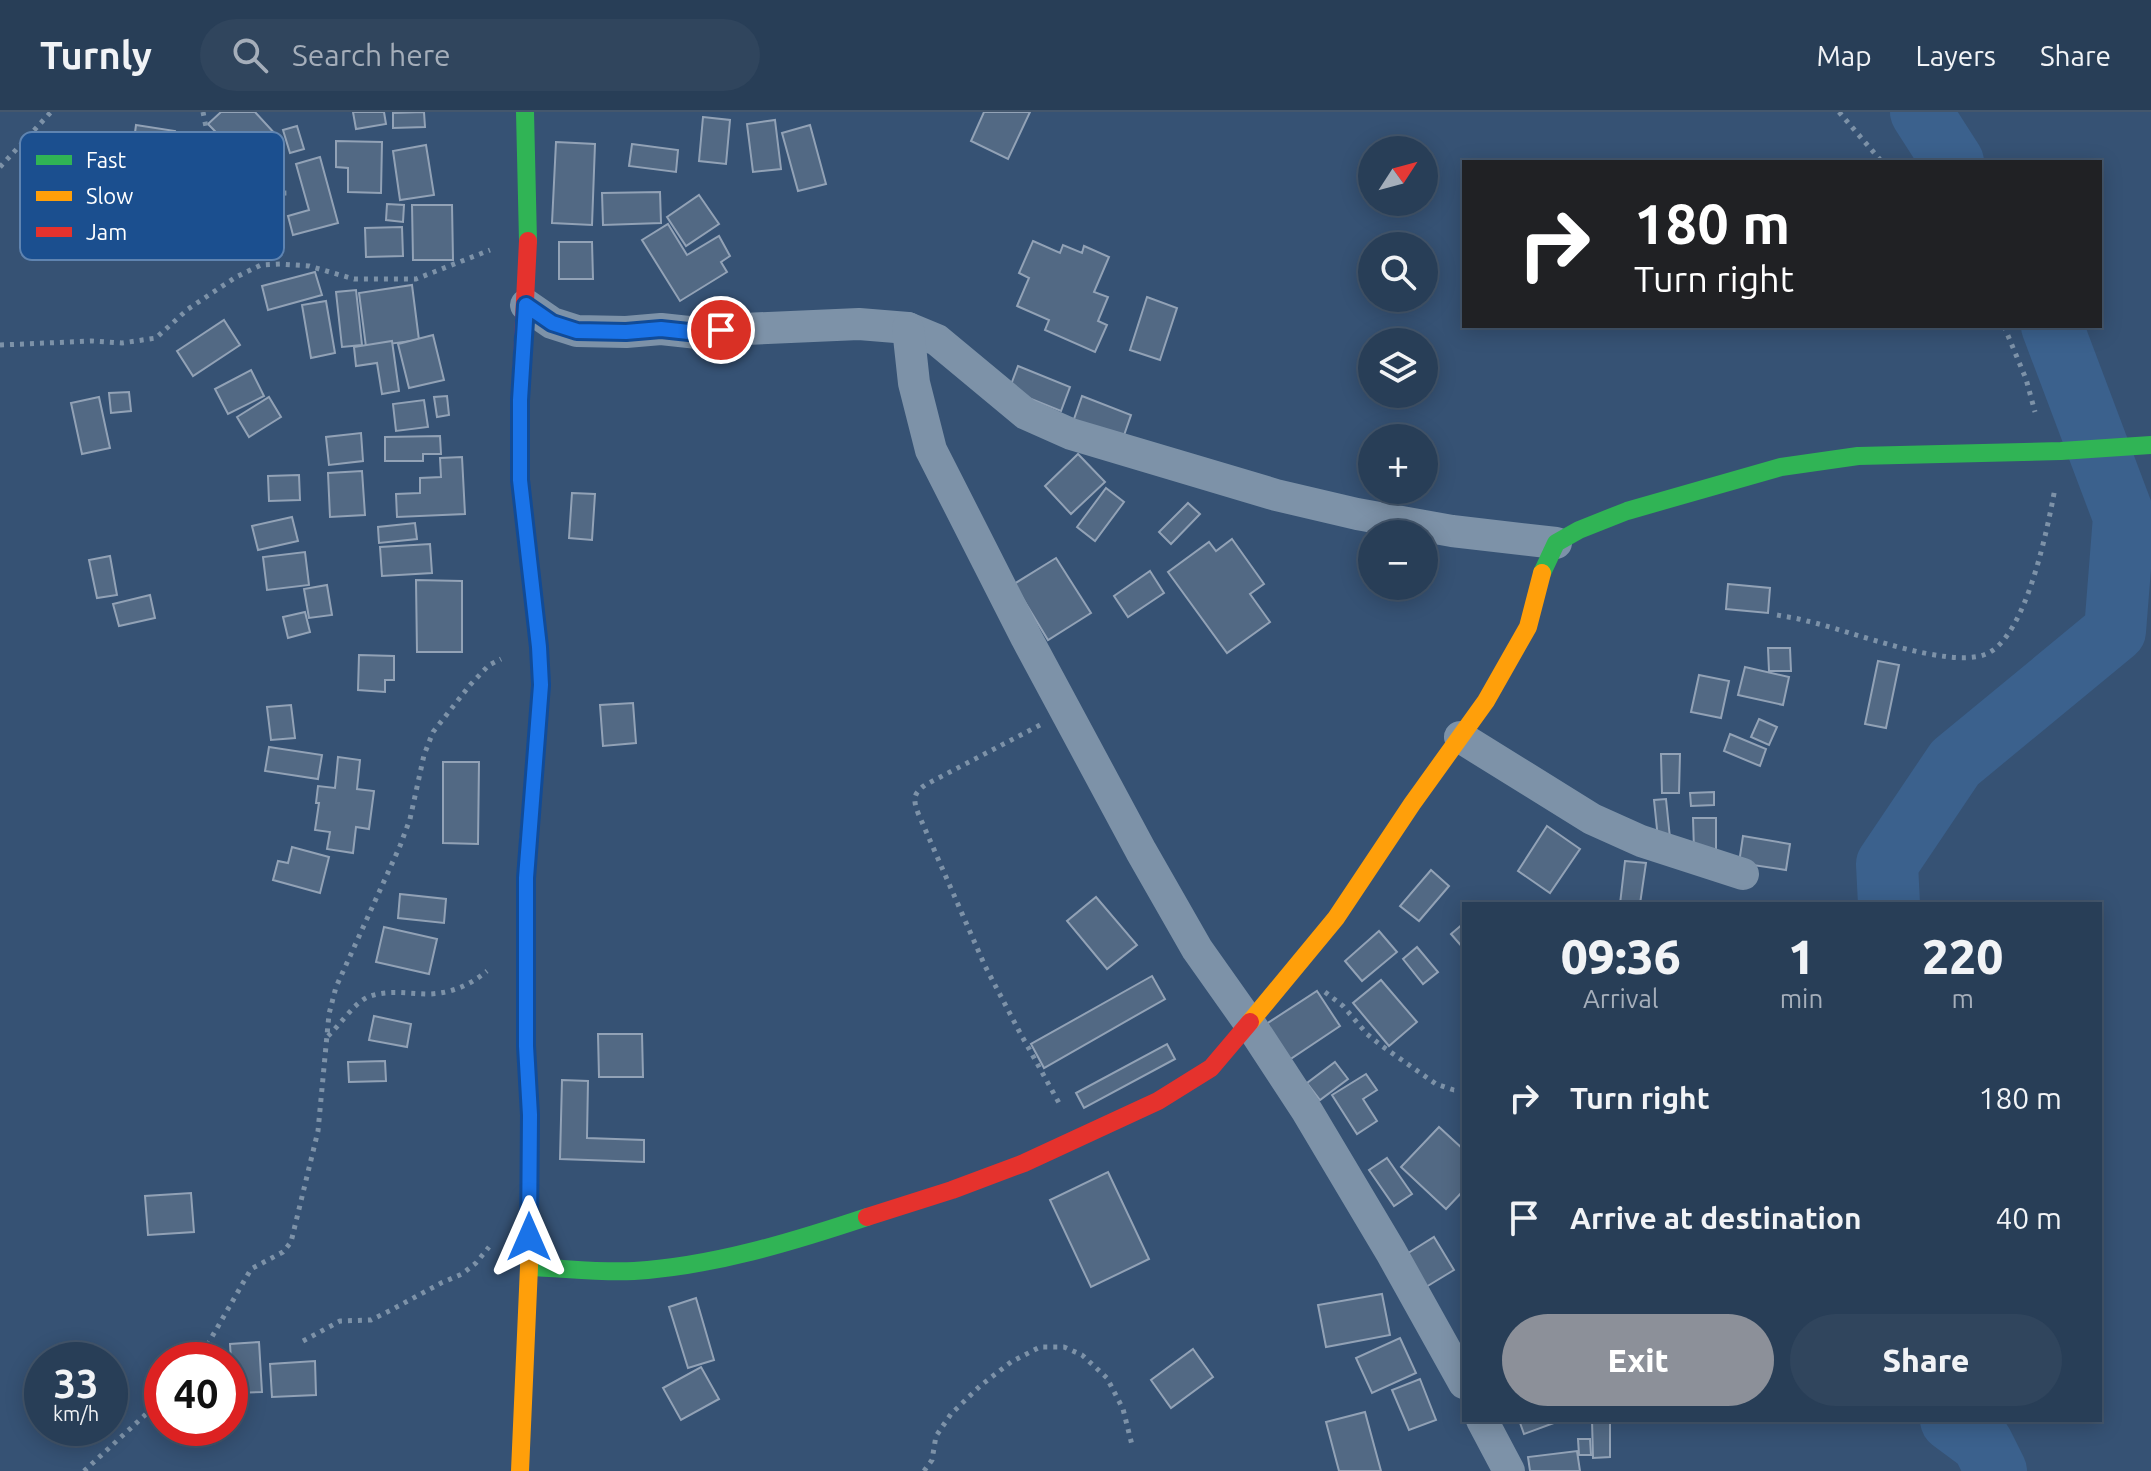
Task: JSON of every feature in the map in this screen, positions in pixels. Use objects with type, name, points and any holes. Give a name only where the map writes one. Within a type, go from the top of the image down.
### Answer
[{"type":"street","points":[[520,1471],[529,1267],[526,878],[541,685],[520,480],[520,400],[528,234],[525,112]]},
{"type":"street","points":[[526,305],[552,323],[577,331],[661,329],[698,333],[859,324],[908,328],[937,340],[1026,414],[1071,434],[1276,495],[1357,514],[1452,531],[1556,543]]},
{"type":"street","points":[[908,328],[914,383],[931,450],[1065,712],[1197,949],[1307,1111],[1462,1379]]},
{"type":"street","points":[[529,1267],[632,1271],[685,1265],[822,1232],[1024,1163],[1158,1101],[1211,1068],[1336,918],[1486,701],[1528,627],[1543,570],[1556,543],[1579,530],[1627,511],[1781,467],[1858,456],[2062,451],[2151,445]]},
{"type":"street","points":[[1460,737],[1592,819],[1641,841],[1743,874]]},
{"type":"street","points":[[1483,1422],[1509,1471]]},
{"type":"path","points":[[32,132],[51,112]]},
{"type":"path","points":[[203,112],[206,132]]},
{"type":"path","points":[[1839,112],[1880,160]]},
{"type":"path","points":[[0,167],[20,145]]},
{"type":"path","points":[[0,345],[92,341],[122,343],[156,338],[188,309],[236,277],[261,265],[309,266],[354,279],[416,279],[528,234]]},
{"type":"path","points":[[1777,615],[1807,620],[1925,654],[1964,659],[1987,654],[2002,642],[2033,581],[2046,536],[2062,451],[2005,328]]},
{"type":"path","points":[[209,1342],[251,1269],[283,1252],[291,1242],[318,1131],[329,1014],[336,987],[400,846],[433,732],[489,665],[539,647]]},
{"type":"path","points":[[1065,712],[925,785],[915,792],[914,799],[985,966],[1079,1138]]},
{"type":"path","points":[[328,1037],[366,998],[381,993],[431,994],[471,985],[525,940]]},
{"type":"path","points":[[1293,972],[1343,1006],[1367,1034],[1436,1084],[1462,1090]]},
{"type":"path","points":[[303,1341],[340,1321],[371,1320],[462,1274],[529,1206]]},
{"type":"path","points":[[924,1471],[932,1460],[936,1436],[951,1414],[1011,1362],[1040,1347],[1064,1347],[1082,1355],[1107,1378],[1123,1409],[1132,1445]]},
{"type":"path","points":[[84,1471],[144,1416]]},
{"type":"building","points":[[221,112],[255,112],[273,132],[216,132],[208,124]]},
{"type":"building","points":[[353,112],[384,112],[386,124],[356,129]]},
{"type":"building","points":[[424,112],[425,127],[393,128],[393,113]]},
{"type":"building","points":[[984,112],[1030,112],[1008,159],[971,141]]},
{"type":"building","points":[[703,117],[730,120],[726,164],[699,161]]},
{"type":"building","points":[[775,120],[781,169],[753,172],[747,124]]},
{"type":"building","points":[[136,125],[175,131],[175,132],[135,132]]},
{"type":"building","points":[[810,125],[826,184],[798,191],[782,133]]},
{"type":"building","points":[[297,126],[304,149],[290,153],[283,130]]},
{"type":"building","points":[[336,141],[382,142],[381,193],[348,192],[348,168],[336,167]]},
{"type":"building","points":[[556,142],[595,144],[592,225],[552,223]]},
{"type":"building","points":[[632,144],[678,150],[676,172],[629,166]]},
{"type":"building","points":[[426,145],[434,195],[400,200],[393,151]]},
{"type":"building","points":[[320,157],[338,223],[293,235],[288,216],[309,210],[296,164]]},
{"type":"building","points":[[660,192],[661,223],[603,225],[602,193]]},
{"type":"building","points":[[699,195],[719,224],[686,246],[667,217]]},
{"type":"building","points":[[387,204],[404,205],[403,222],[386,220]]},
{"type":"building","points":[[412,205],[452,205],[453,260],[413,260]]},
{"type":"building","points":[[668,224],[687,255],[719,236],[730,256],[721,262],[727,272],[680,301],[642,240]]},
{"type":"building","points":[[402,227],[403,256],[366,257],[365,228]]},
{"type":"building","points":[[1033,241],[1060,253],[1063,245],[1082,253],[1084,246],[1109,257],[1094,292],[1108,297],[1098,321],[1107,325],[1095,352],[1045,330],[1049,320],[1017,306],[1029,278],[1019,273]]},
{"type":"building","points":[[559,242],[592,242],[593,279],[559,279]]},
{"type":"building","points":[[315,272],[322,295],[268,310],[262,286]]},
{"type":"building","points":[[412,285],[419,340],[366,347],[359,293]]},
{"type":"building","points":[[356,290],[362,345],[342,347],[336,292]]},
{"type":"building","points":[[1147,297],[1177,308],[1160,360],[1130,350]]},
{"type":"building","points":[[326,301],[335,353],[311,358],[302,305]]},
{"type":"building","points":[[224,320],[240,345],[193,376],[177,351]]},
{"type":"building","points":[[433,335],[444,380],[409,388],[398,344]]},
{"type":"building","points":[[392,341],[399,391],[382,394],[377,363],[356,366],[354,347]]},
{"type":"building","points":[[1018,366],[1070,387],[1061,411],[1009,390]]},
{"type":"building","points":[[251,370],[264,396],[228,414],[215,389]]},
{"type":"building","points":[[129,392],[131,411],[111,413],[109,393]]},
{"type":"building","points":[[447,396],[449,415],[437,417],[434,397]]},
{"type":"building","points":[[1082,396],[1131,415],[1122,441],[1073,422]]},
{"type":"building","points":[[99,397],[110,448],[82,454],[71,403]]},
{"type":"building","points":[[269,397],[281,417],[249,437],[237,417]]},
{"type":"building","points":[[424,400],[428,427],[396,431],[393,404]]},
{"type":"building","points":[[361,433],[363,461],[329,465],[326,437]]},
{"type":"building","points":[[440,436],[441,454],[423,454],[423,461],[385,461],[385,437]]},
{"type":"building","points":[[1078,454],[1105,482],[1071,514],[1045,486]]},
{"type":"building","points":[[462,457],[465,514],[397,517],[396,494],[420,493],[420,478],[441,477],[440,458]]},
{"type":"building","points":[[362,471],[365,515],[330,517],[328,473]]},
{"type":"building","points":[[299,475],[300,500],[269,501],[268,476]]},
{"type":"building","points":[[1106,488],[1124,502],[1095,541],[1077,527]]},
{"type":"building","points":[[572,493],[595,494],[592,540],[569,538]]},
{"type":"building","points":[[1188,503],[1200,514],[1171,544],[1159,532]]},
{"type":"building","points":[[292,517],[298,541],[258,550],[252,526]]},
{"type":"building","points":[[415,523],[417,539],[379,543],[378,527]]},
{"type":"building","points":[[1232,539],[1264,584],[1250,594],[1270,622],[1227,653],[1168,572],[1209,542],[1216,551]]},
{"type":"building","points":[[430,544],[432,573],[382,576],[380,547]]},
{"type":"building","points":[[305,552],[309,585],[267,590],[263,557]]},
{"type":"building","points":[[110,556],[117,595],[97,598],[89,560]]},
{"type":"building","points":[[1056,558],[1091,613],[1048,640],[1014,584]]},
{"type":"building","points":[[1150,571],[1164,593],[1128,617],[1114,596]]},
{"type":"building","points":[[416,580],[462,581],[462,652],[417,652]]},
{"type":"building","points":[[1728,584],[1770,588],[1768,613],[1726,609]]},
{"type":"building","points":[[327,585],[332,615],[309,618],[304,589]]},
{"type":"building","points":[[150,595],[155,618],[119,626],[113,604]]},
{"type":"building","points":[[305,612],[310,632],[288,638],[283,617]]},
{"type":"building","points":[[1768,648],[1790,648],[1791,671],[1769,671]]},
{"type":"building","points":[[359,655],[394,656],[394,680],[385,680],[385,692],[358,690]]},
{"type":"building","points":[[1878,661],[1899,665],[1886,728],[1865,724]]},
{"type":"building","points":[[1745,667],[1789,677],[1783,705],[1738,695]]},
{"type":"building","points":[[1699,675],[1729,681],[1721,718],[1691,712]]},
{"type":"building","points":[[633,703],[636,743],[603,746],[600,705]]},
{"type":"building","points":[[291,705],[295,738],[271,740],[267,707]]},
{"type":"building","points":[[1759,719],[1777,727],[1769,745],[1751,737]]},
{"type":"building","points":[[1730,734],[1766,749],[1760,766],[1724,751]]},
{"type":"building","points":[[269,747],[322,755],[318,779],[265,771]]},
{"type":"building","points":[[1661,754],[1680,754],[1679,793],[1662,793]]},
{"type":"building","points":[[338,757],[360,760],[357,789],[374,791],[369,829],[356,827],[353,853],[327,849],[330,832],[315,830],[318,786],[335,788]]},
{"type":"building","points":[[443,762],[479,762],[478,844],[443,843]]},
{"type":"building","points":[[1714,792],[1714,805],[1691,806],[1690,793]]},
{"type":"building","points":[[1666,799],[1670,838],[1658,839],[1654,800]]},
{"type":"building","points":[[1693,818],[1716,818],[1716,849],[1694,850]]},
{"type":"building","points":[[1547,826],[1580,849],[1550,893],[1518,871]]},
{"type":"building","points":[[1743,836],[1790,844],[1786,870],[1739,863]]},
{"type":"building","points":[[292,847],[329,857],[320,893],[273,880],[278,861],[288,863]]},
{"type":"building","points":[[1625,861],[1646,863],[1640,902],[1620,902]]},
{"type":"building","points":[[1431,870],[1449,886],[1419,921],[1400,906]]},
{"type":"building","points":[[400,894],[446,899],[444,923],[398,918]]},
{"type":"building","points":[[1096,897],[1137,945],[1107,969],[1067,921]]},
{"type":"building","points":[[1462,925],[1462,947],[1451,934]]},
{"type":"building","points":[[384,927],[437,939],[429,974],[376,962]]},
{"type":"building","points":[[1379,931],[1397,952],[1362,981],[1345,961]]},
{"type":"building","points":[[1417,947],[1438,972],[1423,984],[1403,959]]},
{"type":"building","points":[[1152,976],[1165,999],[1044,1068],[1031,1044]]},
{"type":"building","points":[[1381,980],[1417,1022],[1389,1046],[1353,1003]]},
{"type":"building","points":[[1317,991],[1340,1026],[1283,1064],[1260,1028]]},
{"type":"building","points":[[374,1016],[411,1024],[407,1047],[369,1040]]},
{"type":"building","points":[[598,1034],[642,1034],[643,1077],[599,1077]]},
{"type":"building","points":[[1167,1044],[1175,1059],[1084,1108],[1076,1093]]},
{"type":"building","points":[[385,1061],[386,1081],[349,1082],[348,1062]]},
{"type":"building","points":[[1335,1062],[1348,1079],[1320,1100],[1307,1083]]},
{"type":"building","points":[[1366,1074],[1377,1090],[1363,1099],[1377,1121],[1357,1134],[1332,1095]]},
{"type":"building","points":[[562,1080],[588,1081],[587,1138],[644,1140],[644,1162],[560,1159]]},
{"type":"building","points":[[1439,1127],[1462,1148],[1462,1192],[1446,1209],[1401,1167]]},
{"type":"building","points":[[1387,1158],[1412,1194],[1394,1206],[1369,1170]]},
{"type":"building","points":[[1108,1172],[1149,1259],[1091,1287],[1050,1200]]},
{"type":"building","points":[[191,1193],[194,1232],[148,1235],[145,1196]]},
{"type":"building","points":[[1434,1237],[1454,1270],[1426,1287],[1405,1255]]},
{"type":"building","points":[[1382,1294],[1390,1335],[1326,1347],[1318,1305]]},
{"type":"building","points":[[696,1298],[714,1360],[688,1368],[669,1307]]},
{"type":"building","points":[[1400,1338],[1416,1373],[1372,1393],[1356,1358]]},
{"type":"building","points":[[259,1342],[262,1392],[248,1392],[248,1343]]},
{"type":"building","points":[[1193,1349],[1213,1377],[1171,1408],[1151,1380]]},
{"type":"building","points":[[315,1361],[316,1395],[272,1397],[270,1364]]},
{"type":"building","points":[[701,1367],[719,1399],[681,1420],[663,1388]]},
{"type":"building","points":[[1420,1379],[1436,1420],[1409,1430],[1392,1390]]},
{"type":"building","points":[[1365,1412],[1381,1471],[1339,1471],[1326,1422]]},
{"type":"building","points":[[1520,1422],[1557,1422],[1524,1434]]},
{"type":"building","points":[[1592,1422],[1610,1422],[1610,1457],[1593,1458]]},
{"type":"building","points":[[1578,1439],[1590,1439],[1591,1455],[1579,1455]]},
{"type":"building","points":[[1577,1451],[1580,1471],[1530,1471],[1528,1457]]},
{"type":"waterway","points":[[1921,112],[1952,160]]},
{"type":"waterway","points":[[1889,902],[1887,864],[1955,763],[2115,631],[2124,517],[2053,328]]},
{"type":"waterway","points":[[1954,1422],[1982,1443],[1996,1471]]},
{"type":"traffic: fast","points":[[525,112],[528,241]]},
{"type":"traffic: fast","points":[[1542,573],[1556,543],[1579,530],[1627,511],[1781,467],[1858,456],[2061,451],[2151,445]]},
{"type":"traffic: fast","points":[[529,1267],[621,1271],[693,1264],[781,1244],[867,1217]]},
{"type":"traffic: slow","points":[[1250,1022],[1336,918],[1486,701],[1528,627],[1542,573]]},
{"type":"traffic: slow","points":[[520,1471],[529,1267],[530,1115],[526,1046],[529,835]]},
{"type":"traffic: jam","points":[[528,241],[520,400],[520,480],[541,685],[529,835]]},
{"type":"traffic: jam","points":[[867,1217],[1024,1163],[1158,1101],[1211,1068],[1250,1022]]},
{"type":"route","points":[[529,1237],[526,878],[541,685],[520,480],[520,400],[526,305],[552,323],[577,331],[661,329],[698,333],[721,330]]}]
